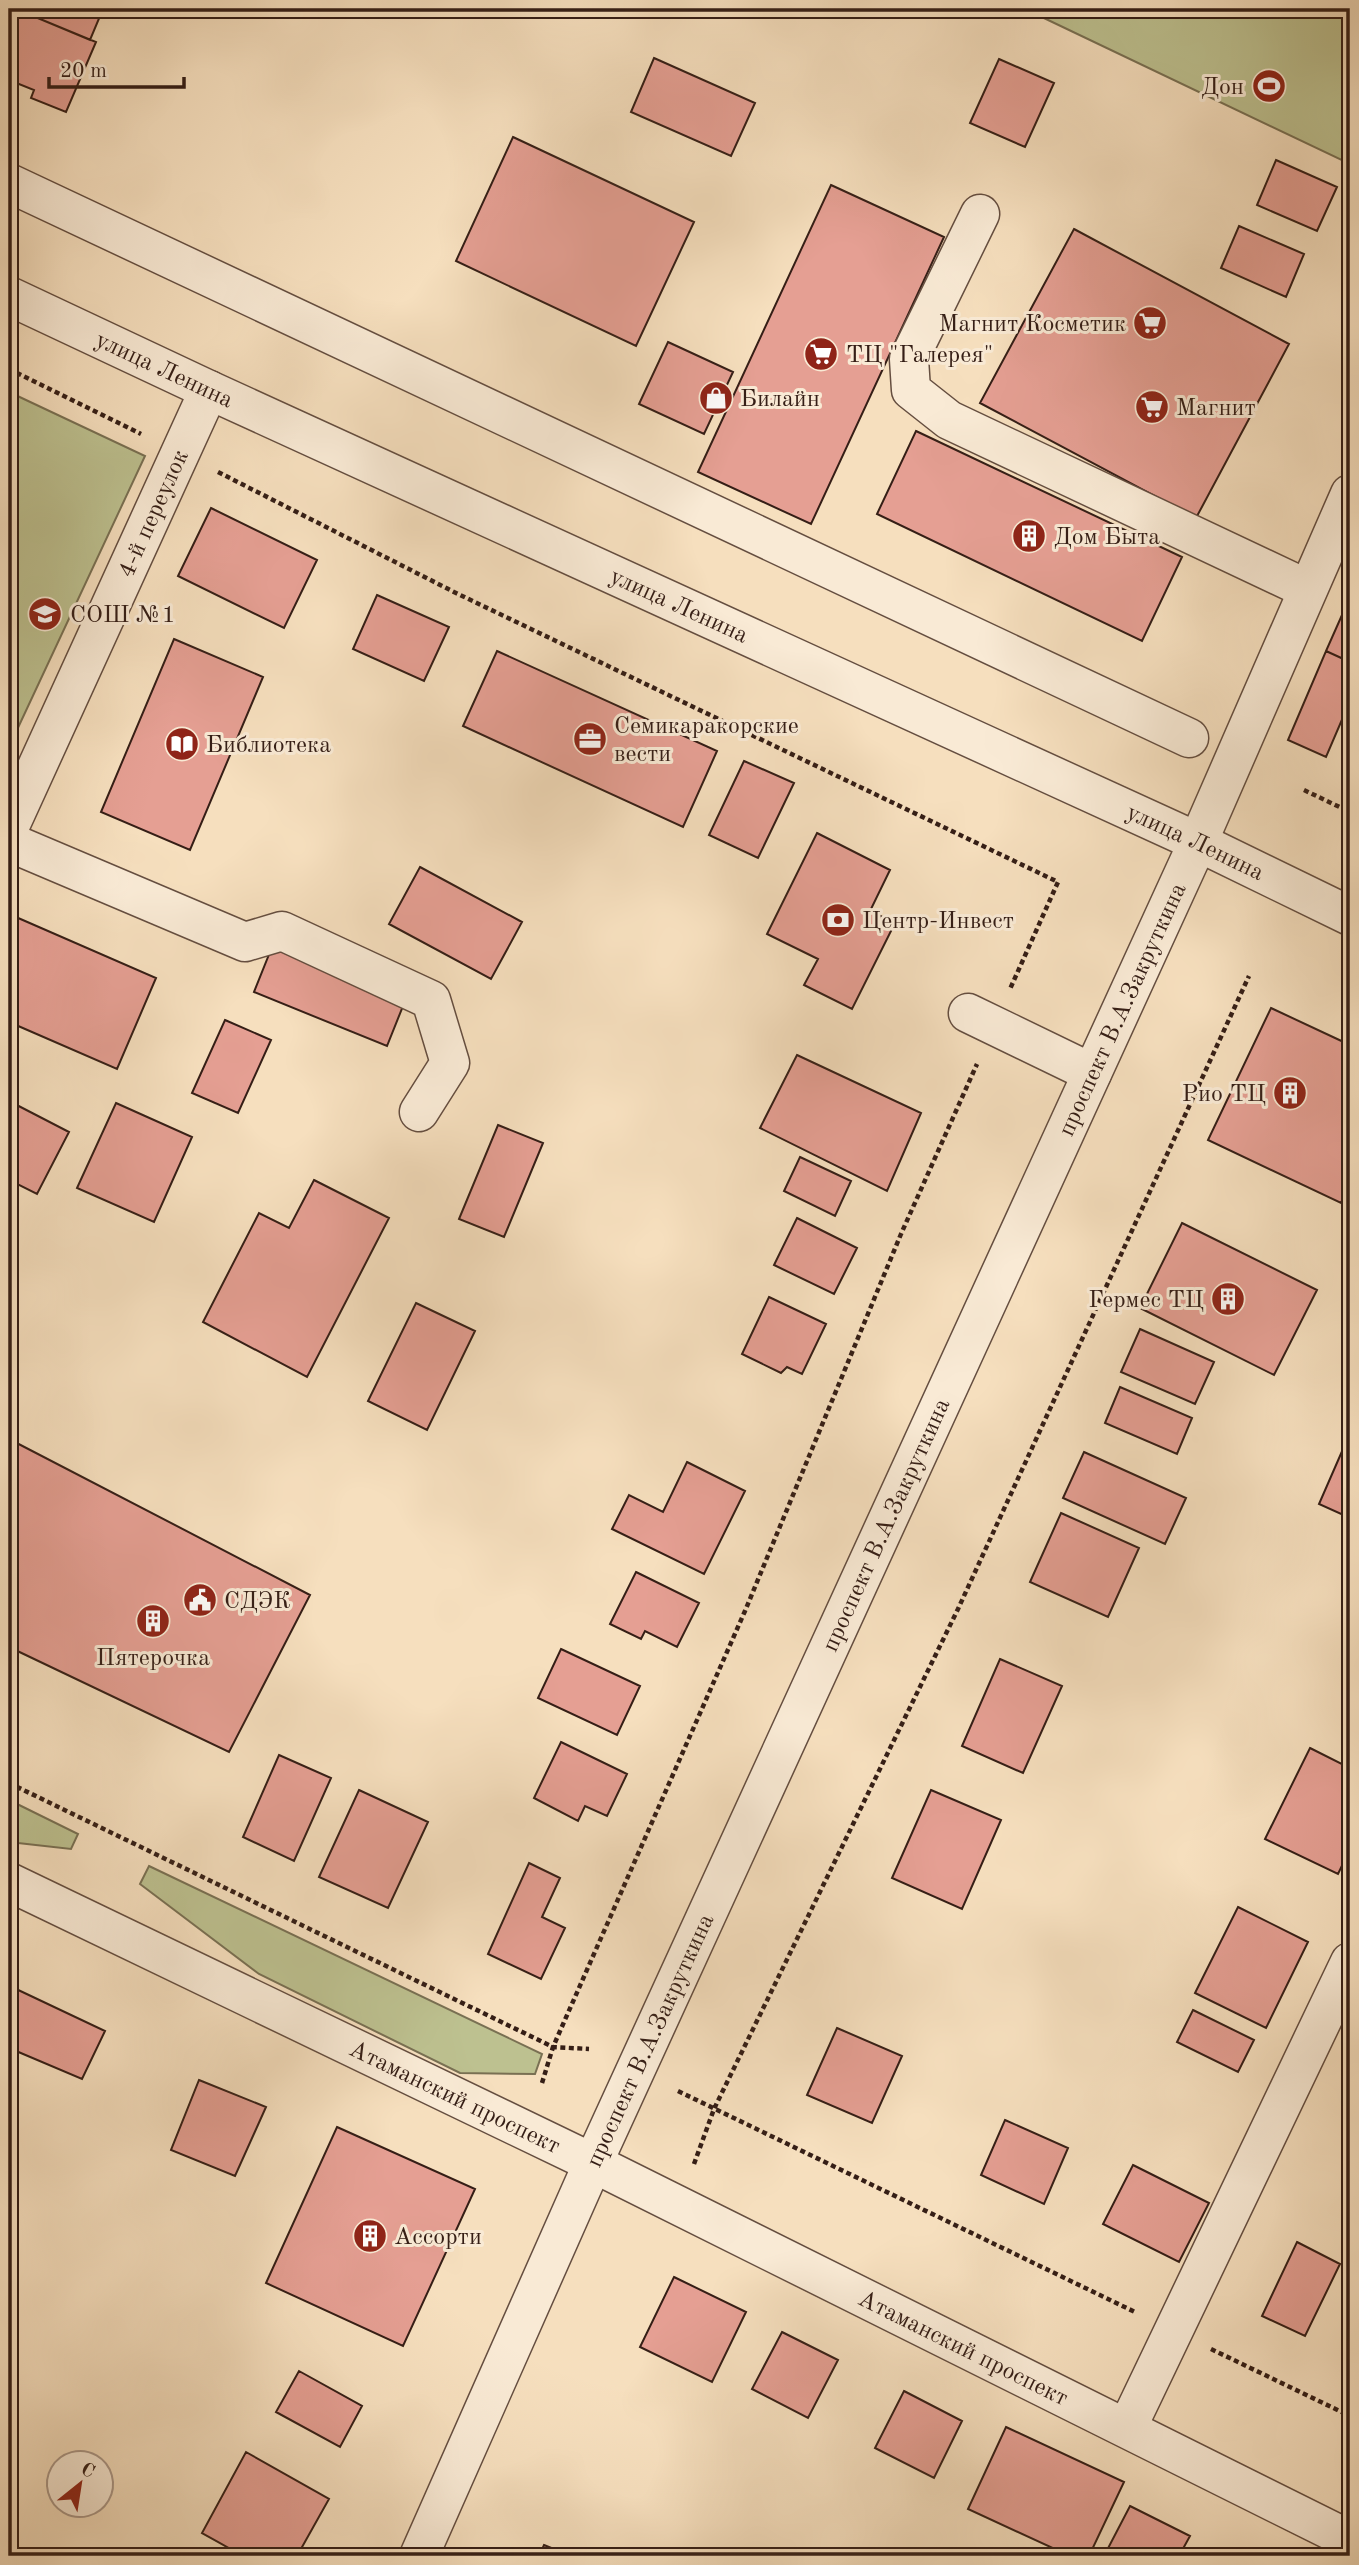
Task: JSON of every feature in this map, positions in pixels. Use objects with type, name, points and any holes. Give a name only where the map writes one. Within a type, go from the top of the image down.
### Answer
[{"type":"street","points":[[9,183],[1188,738]]},
{"type":"street","points":[[980,214],[909,359],[911,390],[949,420],[1307,589]]},
{"type":"street","name":"улица Ленина","points":[[9,296],[1198,842],[1350,916]]},
{"type":"street","name":"4-й переулок","points":[[9,828],[209,390]]},
{"type":"street","name":"проспект В.А.Закруткина","points":[[419,2556],[593,2163],[1198,842],[1350,494]]},
{"type":"street","points":[[9,842],[245,942],[282,931],[431,1000],[450,1063],[419,1112]]},
{"type":"street","points":[[981,1019],[1092,1073]]},
{"type":"street","name":"Атаманский проспект","points":[[9,1882],[593,2163],[1350,2540]]},
{"type":"street","points":[[1127,2428],[1350,1962]]},
{"type":"path","points":[[9,369],[456,593],[1058,882],[981,1019],[901,1234],[745,1611],[553,2047],[542,2083]]},
{"type":"path","points":[[1304,790],[1350,812]]},
{"type":"path","points":[[694,2164],[714,2109],[958,1609],[1250,976]]},
{"type":"path","points":[[9,1783],[553,2047],[589,2049]]},
{"type":"path","points":[[678,2091],[1350,2416]]},
{"type":"green space","name":"Дон","points":[[1025,9],[1350,9],[1350,164]]},
{"type":"green space","name":"СОШ №1","points":[[9,392],[145,456],[9,747]]},
{"type":"green space","points":[[9,1800],[78,1834],[71,1849],[18,1843],[9,1839]]},
{"type":"green space","points":[[149,1866],[542,2054],[535,2074],[460,2073],[259,1974],[140,1884]]},
{"type":"building","points":[[9,9],[16,9],[96,42],[66,112],[31,98],[34,90],[9,80]]},
{"type":"building","points":[[31,9],[103,9],[90,40],[28,14]]},
{"type":"building","points":[[654,58],[755,103],[731,156],[631,112]]},
{"type":"building","points":[[999,59],[1054,83],[1025,147],[970,123]]},
{"type":"building","points":[[513,137],[694,222],[636,346],[456,261]]},
{"type":"building","points":[[1276,160],[1337,187],[1317,231],[1257,205]]},
{"type":"building","name":"ТЦ \"Галерея\"","points":[[831,185],[944,237],[811,524],[698,472]]},
{"type":"building","points":[[1239,226],[1304,254],[1286,297],[1221,268]]},
{"type":"building","name":"Магнит Косметик","points":[[1074,229],[1289,344],[1196,518],[980,403]]},
{"type":"building","points":[[668,342],[733,372],[704,434],[639,404]]},
{"type":"building","name":"Дом Быта","points":[[916,431],[1182,557],[1142,641],[877,514]]},
{"type":"building","points":[[211,508],[317,560],[284,628],[178,576]]},
{"type":"building","points":[[377,595],[449,627],[424,681],[353,649]]},
{"type":"building","points":[[1350,597],[1350,662],[1326,651]]},
{"type":"building","name":"Библиотека","points":[[174,639],[263,677],[190,850],[101,812]]},
{"type":"building","name":"Семикаракорские вести","points":[[497,651],[717,751],[683,827],[463,726]]},
{"type":"building","points":[[1326,651],[1350,662],[1350,701],[1326,757],[1288,740]]},
{"type":"building","points":[[744,761],[794,783],[758,858],[709,835]]},
{"type":"building","points":[[817,833],[890,870],[870,911],[895,923],[852,1009],[804,985],[818,959],[767,934]]},
{"type":"building","points":[[420,867],[522,922],[491,979],[389,924]]},
{"type":"building","points":[[9,914],[156,978],[117,1069],[9,1022]]},
{"type":"building","points":[[272,947],[405,1001],[387,1046],[254,992]]},
{"type":"building","name":"Рио ТЦ","points":[[1271,1008],[1350,1045],[1350,1183],[1341,1203],[1208,1140]]},
{"type":"building","points":[[225,1020],[271,1040],[238,1113],[192,1093]]},
{"type":"building","points":[[797,1055],[921,1113],[887,1191],[760,1128]]},
{"type":"building","points":[[9,1101],[69,1132],[37,1194],[9,1180],[12,1165],[9,1164]]},
{"type":"building","points":[[116,1103],[192,1137],[154,1222],[77,1188]]},
{"type":"building","points":[[498,1125],[543,1143],[504,1237],[459,1219]]},
{"type":"building","points":[[800,1157],[851,1181],[835,1216],[784,1191]]},
{"type":"building","points":[[314,1180],[389,1218],[307,1377],[203,1322],[259,1213],[289,1228]]},
{"type":"building","points":[[797,1218],[857,1248],[834,1294],[774,1265]]},
{"type":"building","name":"Гермес ТЦ","points":[[1182,1223],[1317,1290],[1274,1375],[1140,1308]]},
{"type":"building","points":[[769,1297],[826,1324],[802,1374],[787,1367],[781,1373],[742,1354]]},
{"type":"building","points":[[416,1303],[475,1331],[427,1430],[368,1401]]},
{"type":"building","points":[[1140,1329],[1214,1362],[1195,1404],[1121,1372]]},
{"type":"building","points":[[1120,1387],[1192,1418],[1177,1454],[1105,1423]]},
{"type":"building","points":[[1350,1433],[1350,1518],[1319,1504]]},
{"type":"building","name":"Пятeрочка","points":[[9,1439],[310,1595],[229,1752],[9,1647]]},
{"type":"building","points":[[1084,1452],[1186,1498],[1165,1544],[1063,1498]]},
{"type":"building","points":[[687,1462],[745,1491],[704,1574],[612,1529],[629,1495],[663,1512]]},
{"type":"building","points":[[1061,1513],[1139,1548],[1108,1617],[1030,1582]]},
{"type":"building","points":[[636,1572],[699,1603],[677,1647],[645,1631],[641,1639],[610,1624]]},
{"type":"building","points":[[561,1649],[640,1686],[617,1735],[538,1698]]},
{"type":"building","points":[[1000,1659],[1062,1686],[1023,1773],[962,1746]]},
{"type":"building","points":[[561,1742],[627,1774],[607,1816],[585,1806],[578,1821],[534,1798]]},
{"type":"building","points":[[1310,1748],[1350,1768],[1350,1849],[1338,1874],[1265,1839]]},
{"type":"building","points":[[279,1755],[331,1778],[294,1861],[243,1837]]},
{"type":"building","points":[[359,1790],[428,1822],[388,1908],[319,1877]]},
{"type":"building","points":[[931,1790],[1001,1820],[962,1909],[892,1878]]},
{"type":"building","points":[[529,1863],[560,1878],[542,1917],[565,1928],[541,1979],[488,1954]]},
{"type":"building","points":[[1238,1907],[1308,1942],[1266,2028],[1195,1993]]},
{"type":"building","points":[[14,1988],[105,2031],[82,2079],[9,2048],[9,2002]]},
{"type":"building","points":[[1193,2010],[1254,2040],[1238,2072],[1177,2042]]},
{"type":"building","points":[[837,2028],[902,2056],[872,2123],[807,2095]]},
{"type":"building","points":[[199,2080],[266,2107],[235,2176],[171,2150]]},
{"type":"building","points":[[1005,2120],[1068,2148],[1044,2204],[981,2175]]},
{"type":"building","name":"Ассорти","points":[[337,2127],[475,2189],[403,2346],[266,2283]]},
{"type":"building","points":[[1133,2165],[1209,2203],[1179,2262],[1103,2224]]},
{"type":"building","points":[[1297,2242],[1340,2264],[1305,2336],[1262,2316]]},
{"type":"building","points":[[674,2277],[746,2312],[712,2382],[640,2347]]},
{"type":"building","points":[[782,2332],[838,2360],[808,2418],[752,2389]]},
{"type":"building","points":[[299,2371],[362,2406],[340,2447],[276,2412]]},
{"type":"building","points":[[904,2391],[962,2421],[934,2478],[875,2448]]},
{"type":"building","points":[[1006,2427],[1124,2482],[1089,2556],[1070,2556],[968,2509]]},
{"type":"building","points":[[246,2452],[329,2499],[297,2556],[243,2556],[202,2533]]},
{"type":"building","points":[[1130,2506],[1190,2536],[1179,2556],[1104,2556]]},
{"type":"building","points":[[544,2545],[571,2556],[539,2556]]},
{"type":"place","name":"Дон","points":[[1269,86]]},
{"type":"place","name":"Магнит Косметик","points":[[1150,323]]},
{"type":"place","name":"ТЦ \"Галерея\"","points":[[821,354]]},
{"type":"place","name":"Билайн","points":[[716,398]]},
{"type":"place","name":"Магнит","points":[[1152,407]]},
{"type":"place","name":"Дом Быта","points":[[1029,536]]},
{"type":"place","name":"СОШ №1","points":[[45,614]]},
{"type":"place","name":"Семикаракорские вести","points":[[590,739]]},
{"type":"place","name":"Библиотека","points":[[182,744]]},
{"type":"place","name":"Центр-Инвест","points":[[838,920]]},
{"type":"place","name":"Рио ТЦ","points":[[1290,1093]]},
{"type":"place","name":"Гермес ТЦ","points":[[1228,1299]]},
{"type":"place","name":"СДЭК","points":[[200,1600]]},
{"type":"place","name":"Пятeрочка","points":[[153,1621]]},
{"type":"place","name":"Ассорти","points":[[370,2236]]}]
